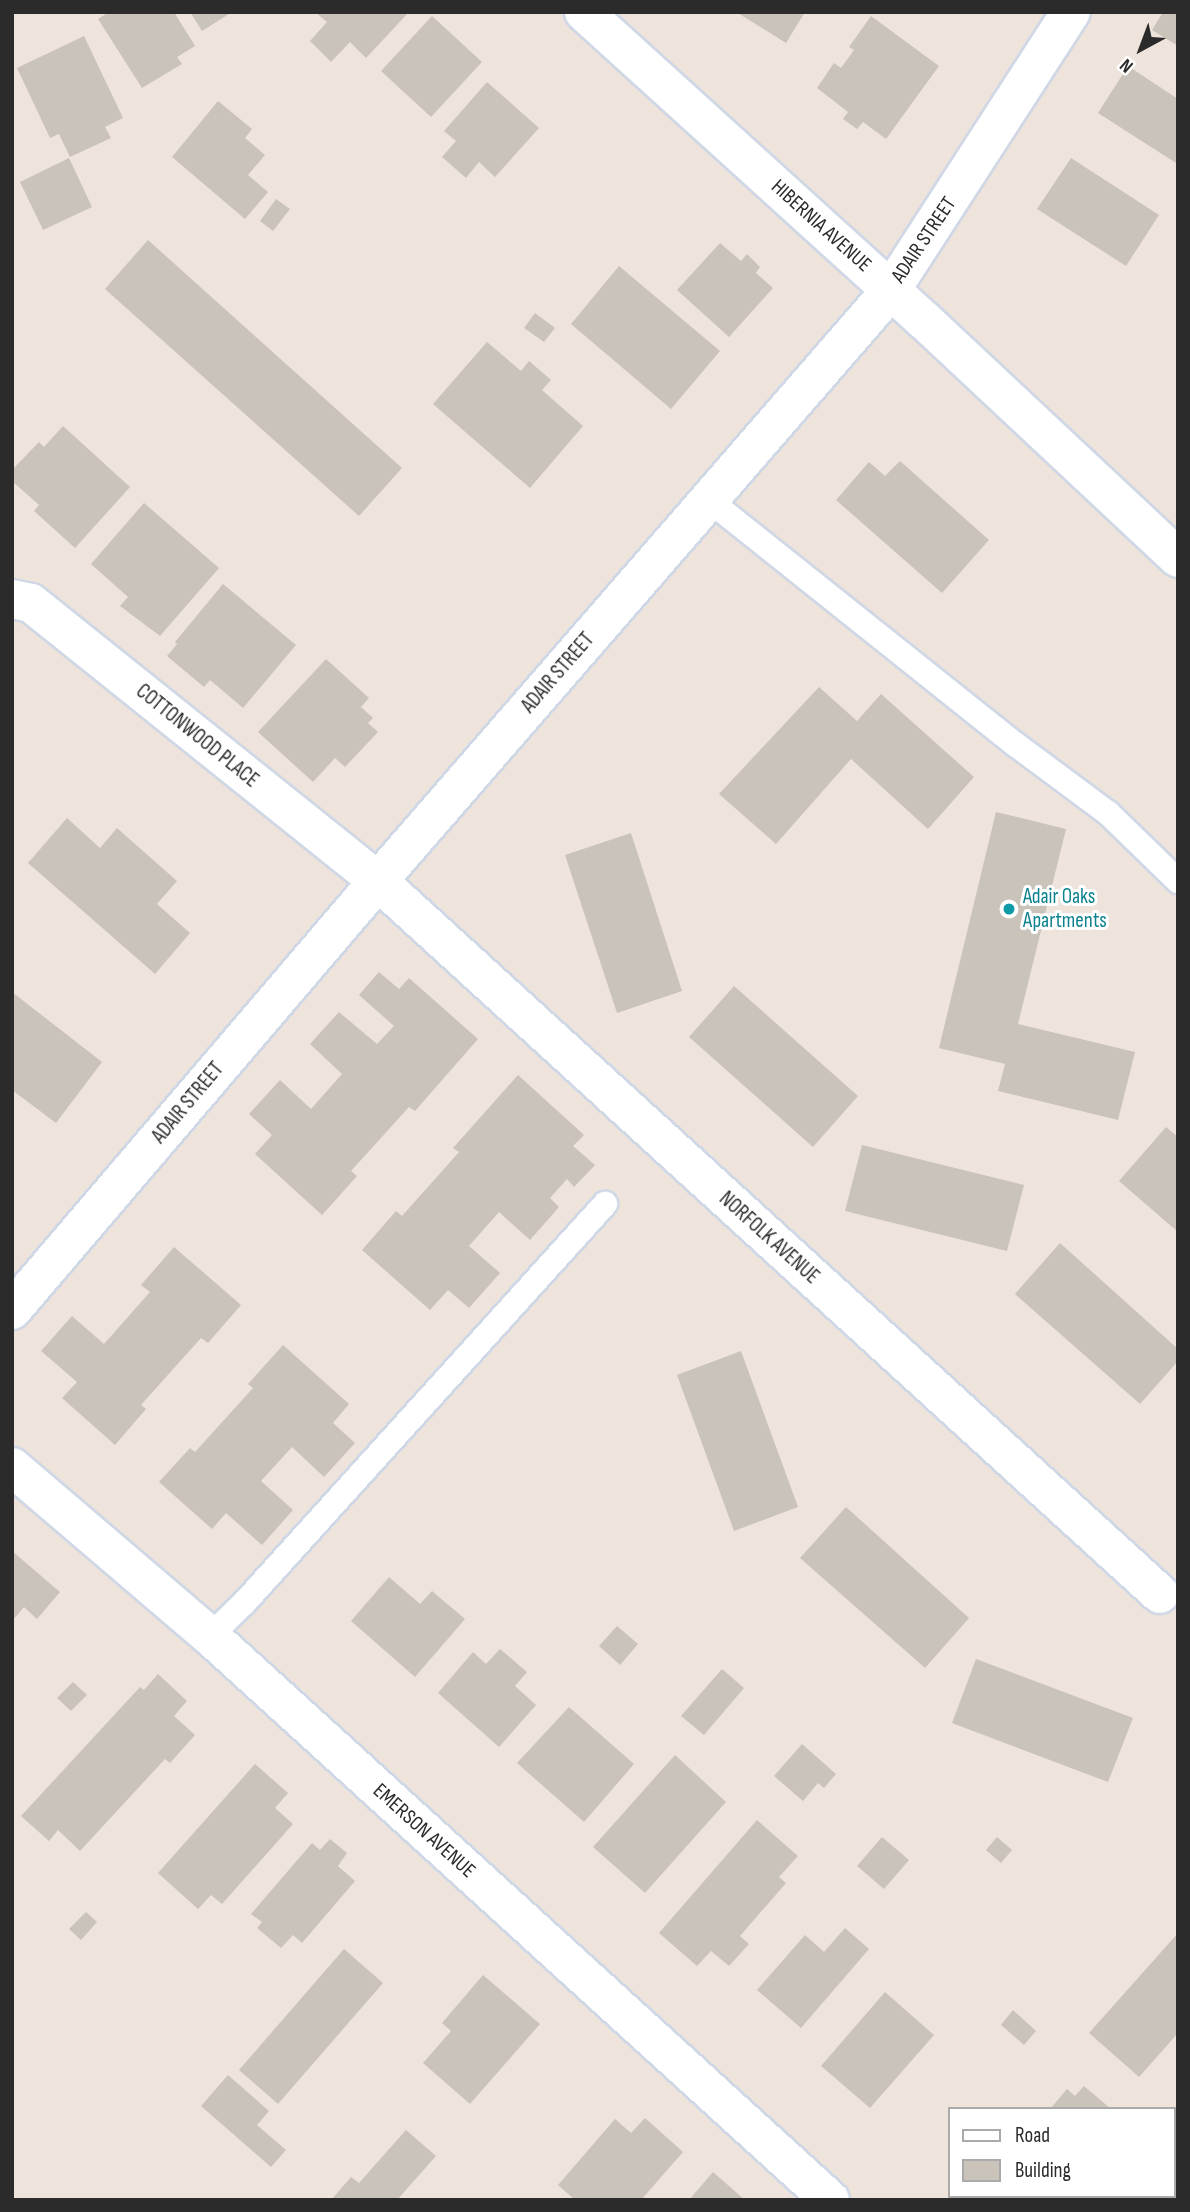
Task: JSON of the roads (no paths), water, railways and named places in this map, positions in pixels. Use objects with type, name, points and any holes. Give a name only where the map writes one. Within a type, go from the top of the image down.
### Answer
[{"type":"street","name":"HIBERNIA AVENUE","points":[[584,12],[891,290],[1178,558]]},
{"type":"street","name":"ADAIR STREET","points":[[12,1310],[378,881],[891,290],[1071,12]]},
{"type":"street","name":"COTTONWOOD PLACE","points":[[12,599],[31,603],[378,881]]},
{"type":"street","name":"NORFOLK AVENUE","points":[[378,881],[1160,1594]]},
{"type":"street","name":"EMERSON AVENUE","points":[[12,1467],[210,1636],[830,2200]]},
{"type":"lane","points":[[709,500],[1016,744],[1108,813],[1178,881]]},
{"type":"lane","points":[[210,1636],[245,1602],[606,1204]]},
{"type":"place","name":"Adair Oaks Apartments","points":[[1009,909]]}]
